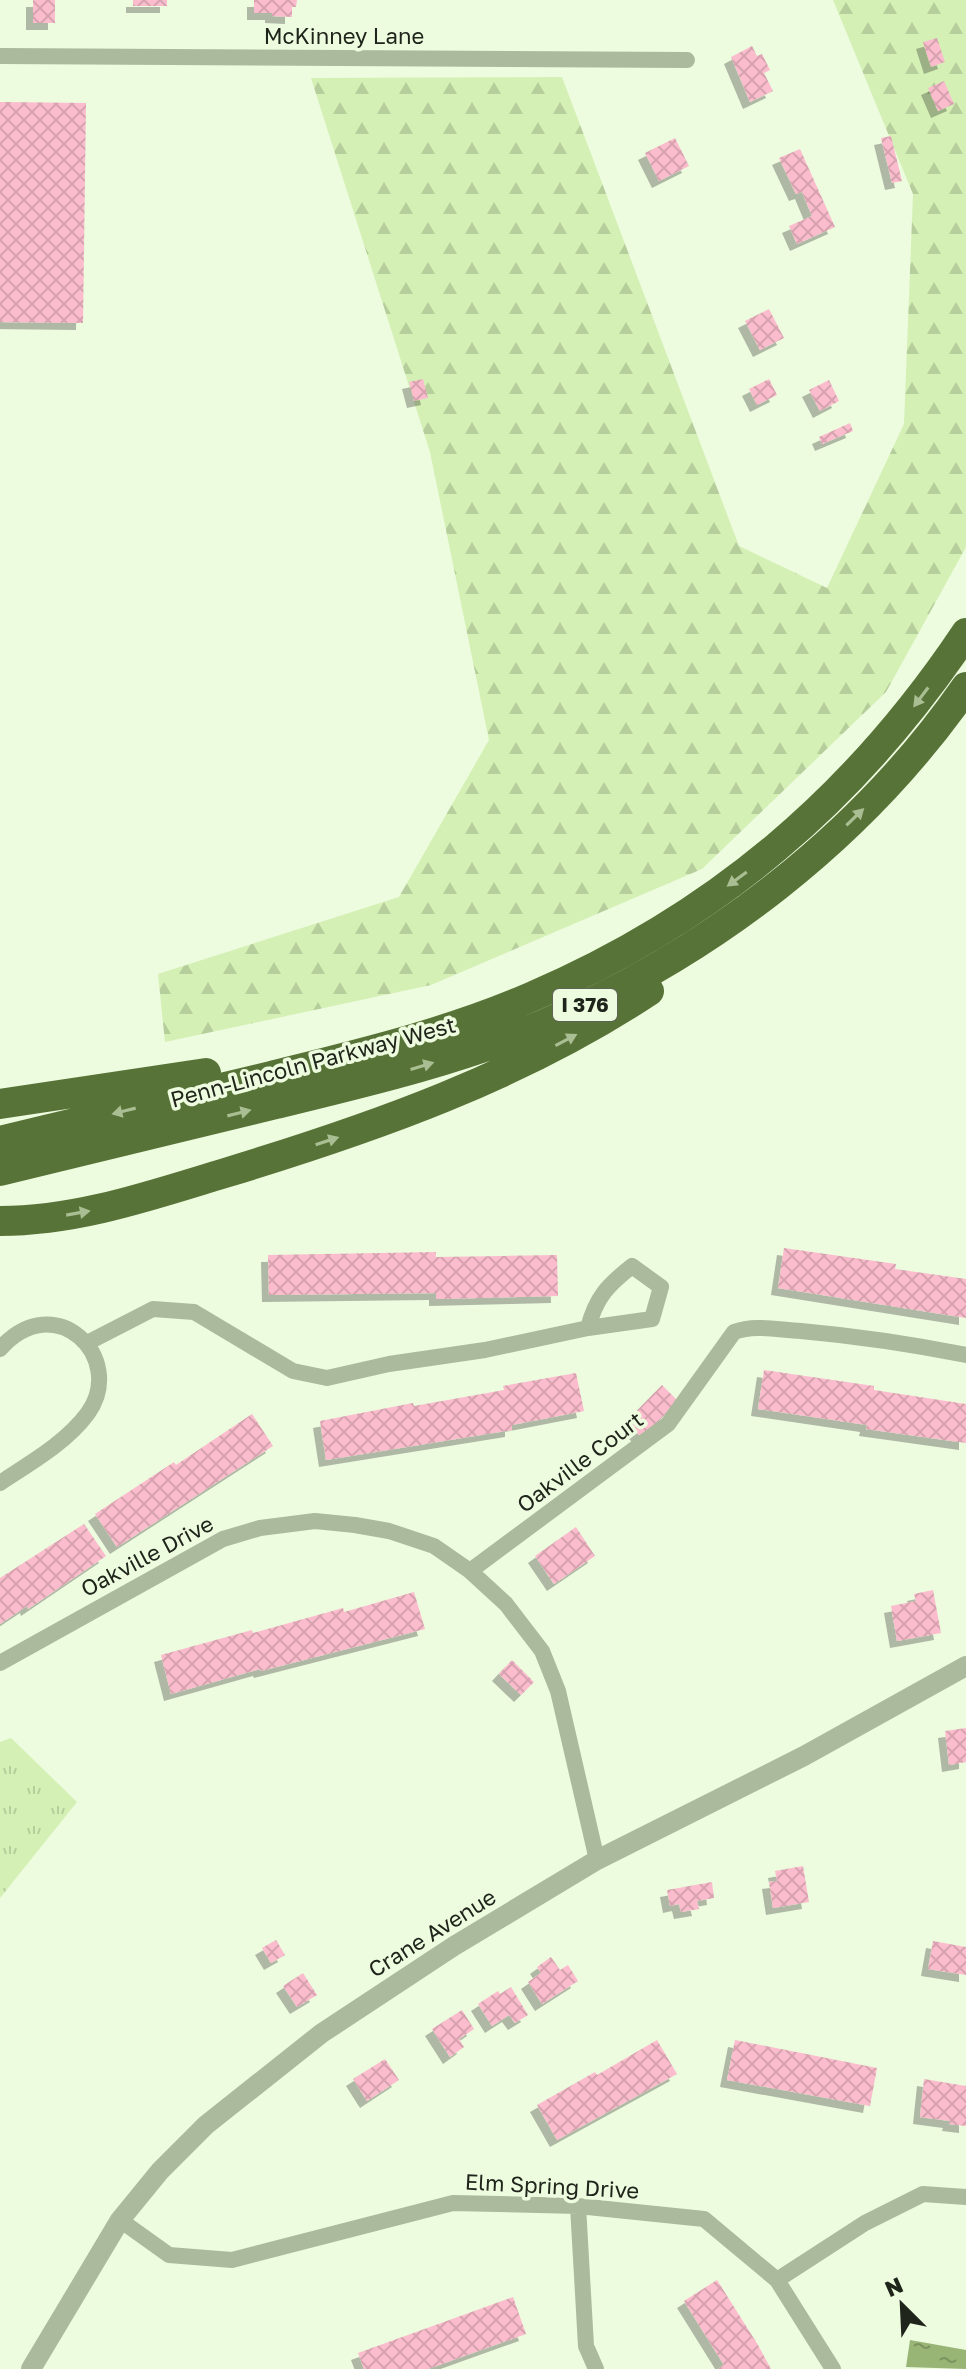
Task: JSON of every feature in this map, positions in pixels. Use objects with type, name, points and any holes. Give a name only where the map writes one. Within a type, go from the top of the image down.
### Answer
[{"type":"highway","name":"Penn-Lincoln Parkway West","points":[[0,1141],[390,1046],[530,998],[619,955],[705,902],[778,847],[844,787],[909,714],[966,633]]},
{"type":"highway","name":"Penn-Lincoln Parkway West","points":[[0,1171],[398,1073],[541,1025],[633,980],[722,927],[798,869],[865,807],[932,732],[966,687]]},
{"type":"highway","points":[[0,1221],[54,1217],[136,1200],[338,1138],[478,1083],[572,1038],[642,996],[798,869]]},
{"type":"highway","points":[[0,1104],[390,1046]]},
{"type":"street","name":"McKinney Lane","points":[[0,56],[687,60]]},
{"type":"street","points":[[87,1343],[153,1309],[194,1312],[293,1371],[327,1378],[389,1364],[652,1319],[661,1287],[632,1266],[606,1287],[588,1328]]},
{"type":"street","points":[[0,1349],[25,1329],[40,1325],[74,1330],[87,1343],[98,1374],[98,1391],[89,1411],[60,1441],[0,1483]]},
{"type":"street","name":"Oakville Court","points":[[470,1571],[668,1424],[734,1332],[748,1327],[832,1334],[966,1355]]},
{"type":"street","name":"Oakville Drive","points":[[0,1663],[223,1539],[260,1528],[315,1521],[389,1531],[434,1546],[470,1571],[506,1604],[542,1651],[558,1691],[597,1860]]},
{"type":"street","name":"Crane Avenue","points":[[31,2369],[120,2220],[160,2171],[206,2125],[322,2033],[454,1946],[597,1860],[804,1756],[966,1666]]},
{"type":"street","points":[[777,2280],[865,2223],[923,2194],[966,2197]]},
{"type":"street","name":"Elm Spring Drive","points":[[120,2220],[169,2255],[232,2260],[453,2203],[578,2206],[704,2219],[777,2280],[833,2369]]},
{"type":"street","points":[[578,2206],[586,2346],[596,2369]]},
{"type":"green space","points":[[833,0],[966,0],[966,547],[886,692],[702,869],[431,985],[165,1042],[158,974],[399,897],[489,740],[430,452],[311,78],[562,77],[739,546],[827,588],[904,424],[913,194]]},
{"type":"green space","points":[[11,1738],[77,1802],[0,1898],[0,1742]]},
{"type":"water","points":[[910,2340],[966,2350],[966,2369],[906,2367]]},
{"type":"building","points":[[33,0],[55,0],[55,23],[33,23]]},
{"type":"building","points":[[133,0],[167,0],[167,6],[133,6]]},
{"type":"building","points":[[254,0],[297,0],[296,7],[292,7],[292,17],[254,13]]},
{"type":"building","points":[[937,38],[945,62],[931,67],[923,42]]},
{"type":"building","points":[[752,46],[757,56],[762,54],[770,70],[764,73],[773,91],[750,102],[731,57]]},
{"type":"building","points":[[944,81],[954,104],[938,111],[928,88]]},
{"type":"building","points":[[0,102],[86,103],[83,323],[0,322]]},
{"type":"building","points":[[891,136],[902,181],[892,183],[881,138]]},
{"type":"building","points":[[675,138],[689,166],[659,181],[645,153]]},
{"type":"building","points":[[800,149],[835,227],[797,244],[789,226],[812,216],[802,192],[796,194],[779,158]]},
{"type":"building","points":[[769,309],[784,338],[760,350],[745,321]]},
{"type":"building","points":[[423,379],[428,398],[414,401],[409,382]]},
{"type":"building","points":[[769,379],[777,395],[757,405],[749,389]]},
{"type":"building","points":[[829,380],[839,401],[820,411],[809,390]]},
{"type":"building","points":[[850,423],[853,431],[822,444],[819,437]]},
{"type":"building","points":[[784,1248],[896,1264],[895,1269],[966,1279],[966,1318],[778,1288]]},
{"type":"building","points":[[436,1252],[436,1257],[557,1255],[558,1296],[436,1299],[436,1293],[269,1295],[268,1255]]},
{"type":"building","points":[[764,1370],[874,1386],[874,1390],[966,1404],[966,1443],[758,1409]]},
{"type":"building","points":[[576,1373],[584,1411],[512,1425],[512,1430],[326,1460],[320,1421],[504,1390],[503,1386]]},
{"type":"building","points":[[662,1385],[678,1401],[642,1438],[626,1422]]},
{"type":"building","points":[[252,1414],[273,1446],[117,1547],[95,1514]]},
{"type":"building","points":[[84,1524],[106,1556],[28,1609],[27,1606],[0,1624],[0,1578]]},
{"type":"building","points":[[576,1527],[595,1556],[554,1584],[535,1556]]},
{"type":"building","points":[[933,1590],[941,1633],[897,1641],[891,1606],[916,1601],[914,1594]]},
{"type":"building","points":[[414,1592],[425,1629],[171,1694],[161,1655],[343,1608],[344,1612]]},
{"type":"building","points":[[512,1660],[534,1682],[521,1695],[499,1674]]},
{"type":"building","points":[[966,1728],[966,1762],[949,1765],[945,1731]]},
{"type":"building","points":[[803,1866],[809,1902],[773,1908],[769,1882],[777,1881],[775,1871]]},
{"type":"building","points":[[712,1882],[714,1898],[697,1901],[699,1909],[681,1912],[679,1904],[670,1906],[667,1890]]},
{"type":"building","points":[[276,1940],[285,1955],[271,1963],[262,1948]]},
{"type":"building","points":[[933,1941],[966,1947],[966,1975],[928,1969]]},
{"type":"building","points":[[551,1957],[560,1970],[568,1965],[578,1981],[542,2004],[528,1982],[541,1973],[537,1967]]},
{"type":"building","points":[[303,1973],[317,1995],[297,2007],[283,1986]]},
{"type":"building","points":[[511,1987],[528,2015],[515,2023],[509,2015],[492,2026],[478,2004]]},
{"type":"building","points":[[462,2010],[474,2029],[459,2039],[464,2047],[450,2057],[432,2029]]},
{"type":"building","points":[[657,2040],[677,2074],[557,2140],[537,2105]]},
{"type":"building","points":[[735,2040],[877,2068],[870,2106],[727,2080]]},
{"type":"building","points":[[385,2059],[399,2080],[367,2101],[353,2079]]},
{"type":"building","points":[[924,2079],[966,2086],[966,2126],[920,2117]]},
{"type":"building","points":[[717,2280],[771,2369],[718,2369],[724,2365],[684,2301]]},
{"type":"building","points":[[513,2297],[526,2334],[428,2369],[364,2369],[358,2353]]}]
